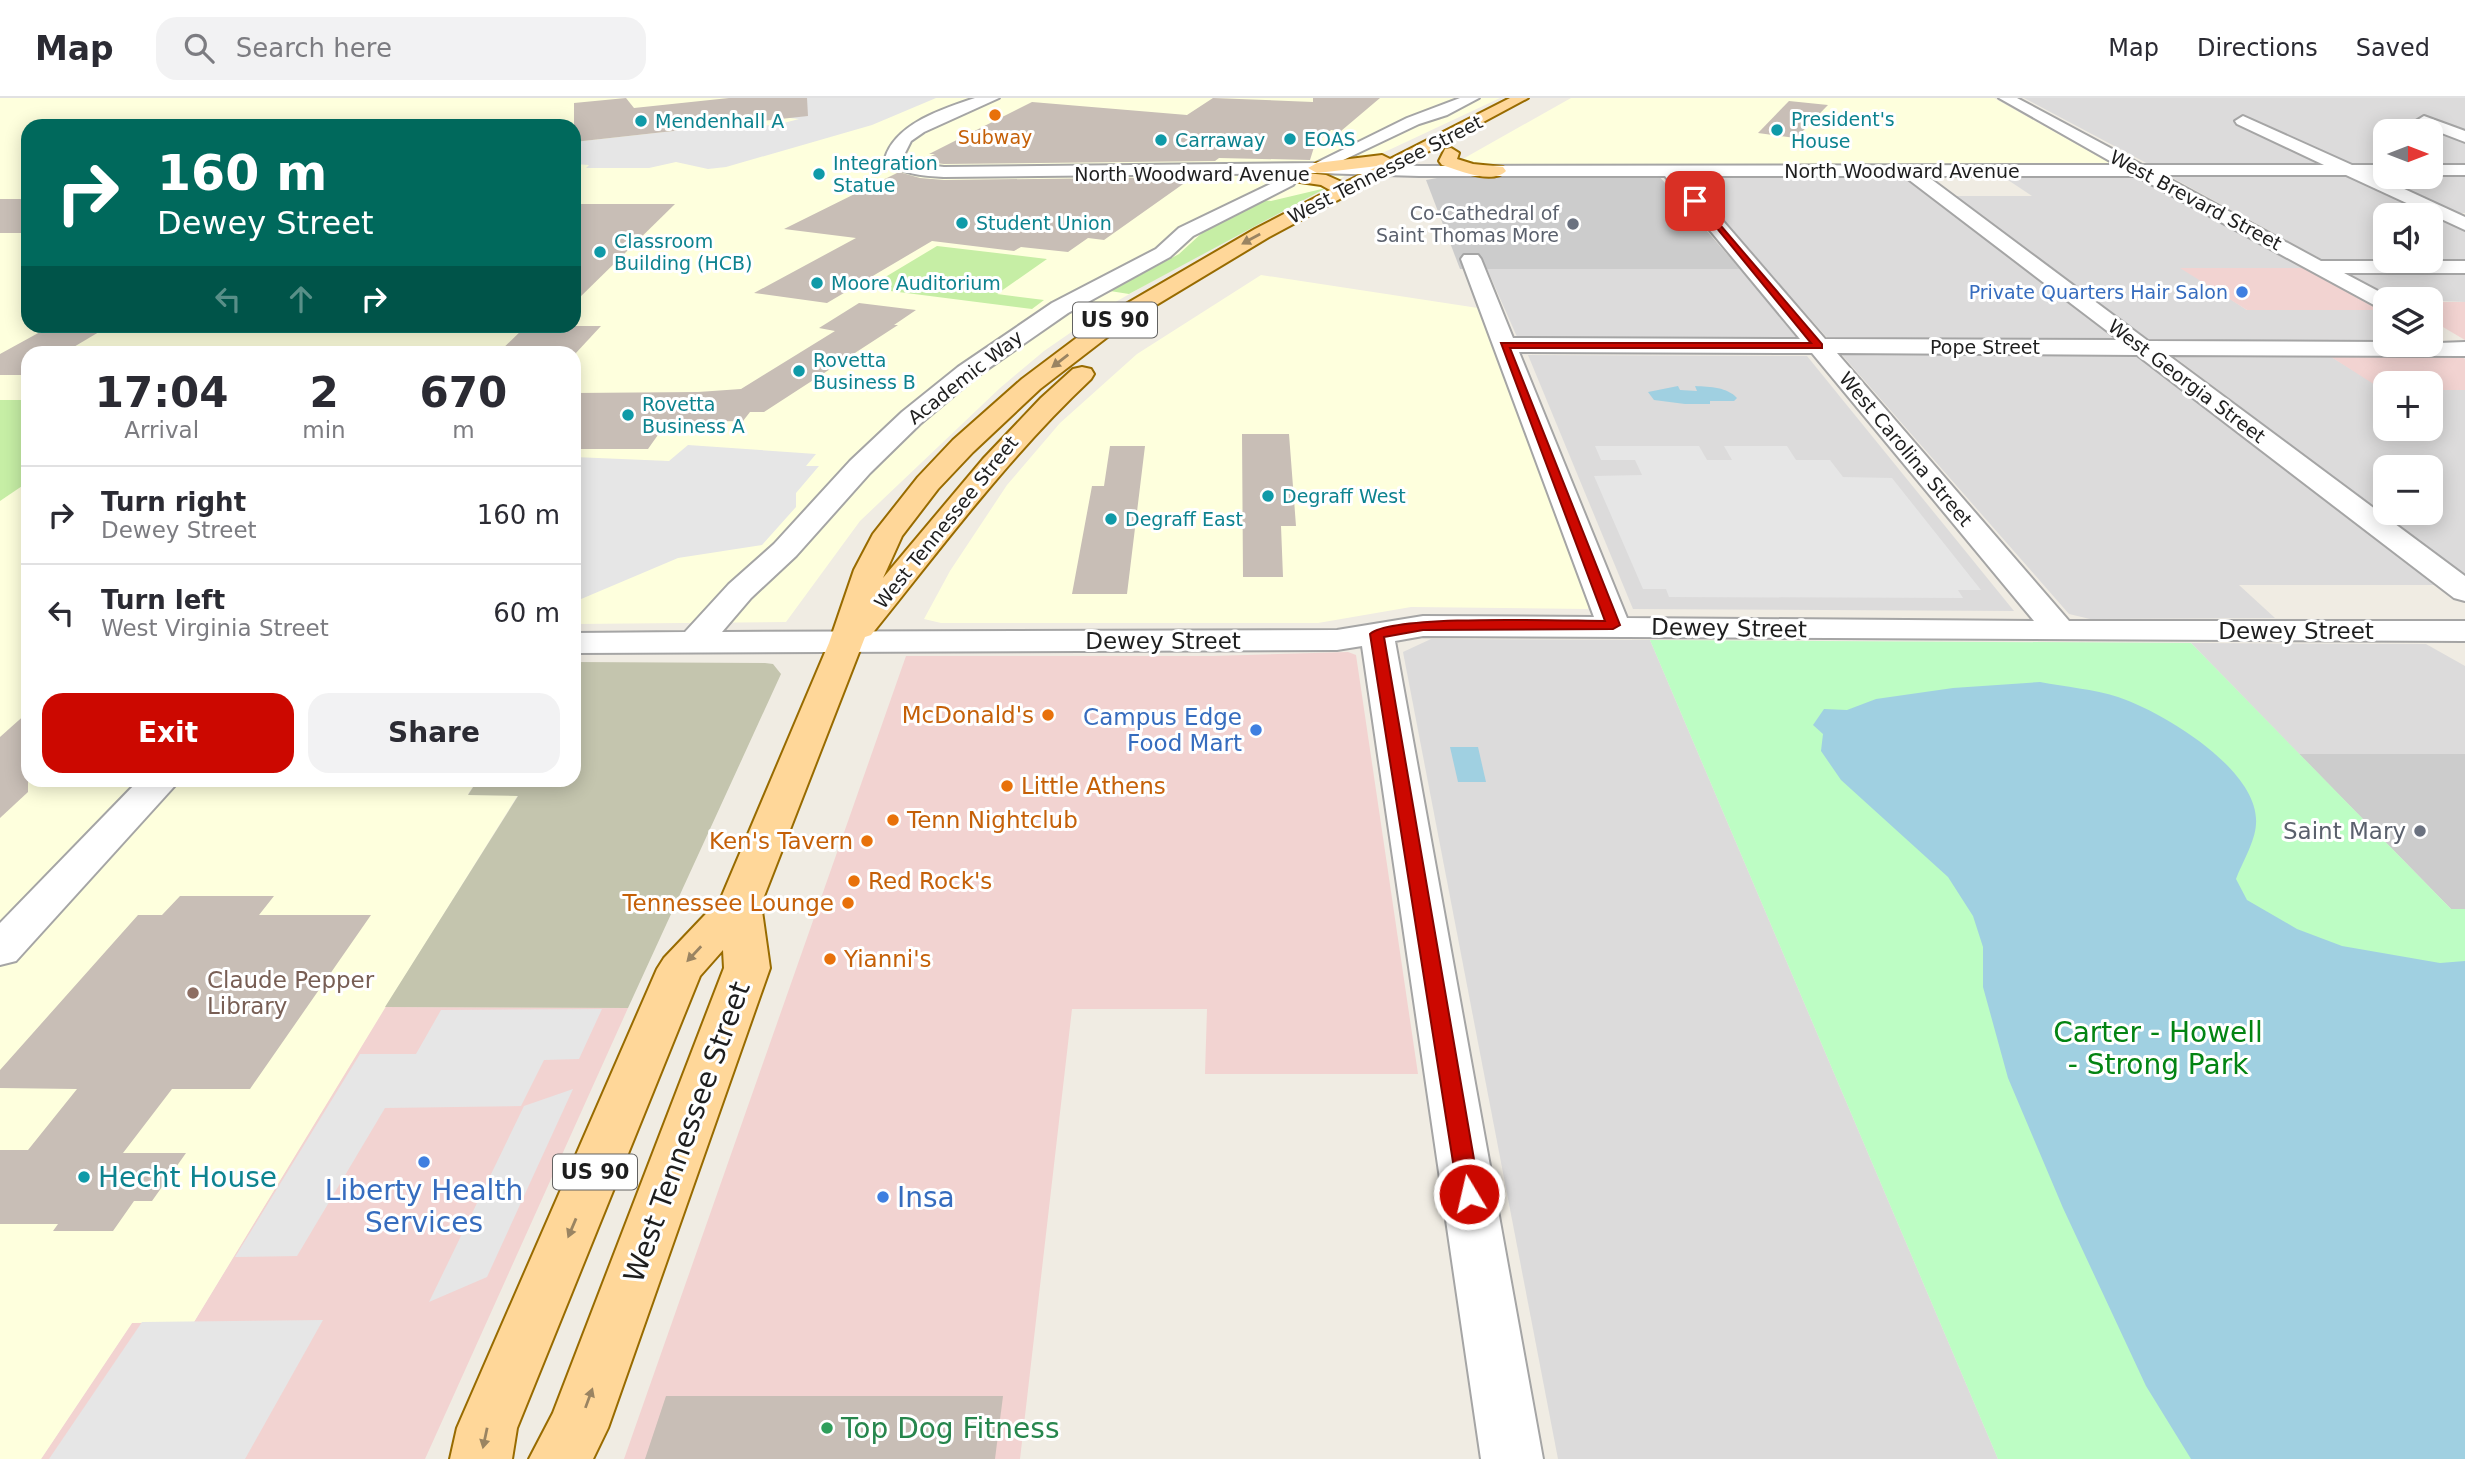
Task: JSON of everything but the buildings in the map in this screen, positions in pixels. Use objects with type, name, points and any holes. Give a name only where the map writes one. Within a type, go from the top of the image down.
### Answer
[{"type":"main road","name":"West Tennessee Street","points":[[560,1459],[578,1428],[747,968],[740,904],[846,643],[870,570],[888,534],[928,482],[997,414],[1048,370],[1115,320],[1231,250],[1521,98]]},
{"type":"main road","name":"West Tennessee Street","points":[[1370,198],[1540,104]]},
{"type":"main road","points":[[1320,165],[1370,163],[1427,147]]},
{"type":"main road","points":[[1451,153],[1448,161],[1455,165],[1497,171]]},
{"type":"main road","points":[[1279,177],[1329,181],[1339,188],[1336,194]]},
{"type":"main road","name":"West Tennessee Street","points":[[846,643],[912,566],[991,464],[1059,394],[1109,353],[1168,312],[1284,246]]},
{"type":"main road","name":"US 90","points":[[481,1459],[487,1428],[680,969],[740,904]]},
{"type":"street","name":"North Woodward Avenue","points":[[992,98],[978,100],[919,129],[895,150],[895,160],[904,165],[932,171],[1050,172],[1320,165],[1380,172]]},
{"type":"street","points":[[1320,165],[1413,121],[1442,112],[1472,98]]},
{"type":"street","name":"West Brevard Street","points":[[2006,98],[2145,171],[2373,297]]},
{"type":"street","points":[[2243,121],[2465,224]]},
{"type":"street","points":[[2443,128],[2465,136]]},
{"type":"street","name":"North Woodward Avenue","points":[[1050,172],[1159,181],[1419,171],[2373,170]]},
{"type":"street","points":[[2443,170],[2465,170]]},
{"type":"street","name":"West Carolina Street","points":[[1670,171],[2060,631]]},
{"type":"street","name":"West Georgia Street","points":[[1909,171],[2465,591]]},
{"type":"street","name":"Academic Way","points":[[695,642],[740,591],[785,550],[860,467],[936,396],[1035,324],[1110,279],[1163,253],[1186,232],[1242,204],[1279,177]]},
{"type":"street","points":[[1205,198],[1242,204]]},
{"type":"street","points":[[1471,259],[1613,625]]},
{"type":"street","points":[[2319,267],[2465,267]]},
{"type":"street","points":[[2443,337],[2465,349]]},
{"type":"street","name":"Pope Street","points":[[1504,345],[2465,349]]},
{"type":"street","name":"Dewey Street","points":[[581,643],[1337,640],[1423,625],[2459,636]]},
{"type":"street","points":[[1377,634],[1513,1459]]},
{"type":"street","points":[[0,950],[154,787]]},
{"type":"shaded area","points":[[0,98],[1500,98],[1374,157],[1326,188],[1112,304],[1044,351],[1000,388],[860,521],[786,622],[581,624],[581,346],[21,346],[21,787],[472,787],[468,794],[518,795],[194,1322],[132,1323],[41,1459],[0,1459]]},
{"type":"shaded area","points":[[760,98],[936,98],[872,125],[726,167],[708,169],[676,162],[649,168],[586,168],[589,165],[581,164],[581,141],[746,123],[749,126],[776,125],[799,119],[780,117]]},
{"type":"shaded area","points":[[1571,98],[1994,98],[2110,163],[2104,166],[1479,166],[1461,160]]},
{"type":"shaded area","points":[[2024,98],[2465,98],[2465,165],[2443,165],[2443,119],[2373,119],[2373,165],[2152,166]]},
{"type":"shaded area","points":[[2373,172],[2373,189],[2443,189],[2443,172],[2465,172],[2465,213],[2459,213],[2465,217],[2465,302],[2443,301],[2443,287],[2373,288],[2171,177],[2180,174]]},
{"type":"shaded area","points":[[1999,174],[2131,175],[2146,180],[2304,268],[2182,268],[2247,310],[2373,310],[2373,343],[2149,340],[1954,196],[2032,196]]},
{"type":"shaded area","points":[[1684,175],[1903,176],[2119,341],[1830,341]]},
{"type":"shaded area","name":"Co-Cathedral of Saint Thomas More","points":[[1448,176],[1659,176],[1740,269],[1460,269],[1426,180]]},
{"type":"shaded area","points":[[2180,268],[2304,268],[2373,307],[2373,310],[2247,310]]},
{"type":"shaded area","points":[[1487,269],[1740,269],[1796,337],[1518,339]]},
{"type":"shaded area","points":[[1261,275],[1478,308],[1589,600],[1588,609],[1411,607],[1318,623],[941,623],[924,619],[950,571],[1007,485],[1060,423],[1137,354]]},
{"type":"shaded area","points":[[2443,302],[2465,302],[2465,340],[2443,327]]},
{"type":"shaded area","points":[[2125,353],[2141,358],[2435,585],[2239,585],[2275,618],[2090,619],[2069,614],[1842,355]]},
{"type":"shaded area","points":[[2169,353],[2325,353],[2373,383],[2373,441],[2443,441],[2443,390],[2465,390],[2465,576],[2397,525],[2443,525],[2443,455],[2373,455],[2373,507]]},
{"type":"shaded area","points":[[2325,353],[2373,353],[2373,357],[2443,357],[2443,353],[2456,353],[2465,359],[2465,390],[2443,390],[2443,371],[2373,371],[2373,384]]},
{"type":"shaded area","points":[[1528,355],[1807,356],[2014,611],[1633,609]]},
{"type":"shaded area","points":[[688,445],[816,454],[806,466],[819,466],[796,493],[796,507],[762,545],[678,558],[581,599],[581,457],[669,461]]},
{"type":"shaded area","points":[[1595,446],[1699,446],[1707,460],[1732,460],[1724,446],[1787,446],[1796,460],[1830,460],[1843,477],[1892,478],[1981,590],[1958,590],[1963,598],[1669,597],[1666,589],[1643,589],[1594,476],[1642,475],[1635,460],[1601,460]]},
{"type":"shaded area","points":[[1431,639],[1650,640],[1998,1459],[1558,1459],[1403,652]]},
{"type":"shaded area","points":[[2191,643],[2426,644],[2465,666],[2465,754],[2299,754]]},
{"type":"shaded area","points":[[1348,652],[1356,655],[1418,1074],[1205,1074],[1207,1009],[1072,1009],[1020,1459],[624,1459],[906,656],[1213,656]]},
{"type":"shaded area","points":[[581,662],[765,663],[773,664],[781,674],[628,1008],[385,1007],[518,796],[468,795],[473,787],[581,787]]},
{"type":"shaded area","name":"Saint Mary","points":[[2299,754],[2465,754],[2465,909],[2451,909]]},
{"type":"shaded area","name":"Liberty Health Services","points":[[385,1007],[628,1008],[425,1459],[41,1459],[132,1323],[194,1322]]},
{"type":"shaded area","points":[[602,1009],[579,1059],[544,1060],[521,1106],[385,1108],[297,1256],[235,1257],[360,1054],[416,1054],[441,1010]]},
{"type":"shaded area","points":[[573,1089],[487,1277],[429,1302],[524,1106]]},
{"type":"shaded area","points":[[323,1320],[245,1459],[49,1459],[142,1322]]},
{"type":"green space","points":[[1326,188],[1129,294],[1110,291],[1179,254],[1203,232],[1257,204],[1259,200],[1271,201]]},
{"type":"green space","points":[[937,246],[1047,259],[997,294],[1044,300],[1032,309],[867,288]]},
{"type":"green space","points":[[0,400],[21,400],[21,487],[0,501]]},
{"type":"green space","name":"Carter - Howell - Strong Park","points":[[1650,640],[2191,643],[2451,909],[2465,909],[2465,1459],[1998,1459]]},
{"type":"water","points":[[1678,386],[1680,390],[1697,391],[1695,386],[1718,388],[1737,398],[1734,401],[1710,401],[1710,404],[1685,404],[1654,400],[1648,392]]},
{"type":"water","points":[[2040,682],[2099,692],[2137,705],[2182,730],[2226,764],[2242,783],[2253,804],[2255,831],[2236,879],[2247,900],[2297,929],[2342,946],[2440,963],[2465,961],[2465,1459],[2191,1459],[2146,1386],[2063,1208],[2008,1078],[1983,987],[1983,947],[1973,916],[1948,877],[1841,780],[1821,751],[1823,734],[1813,725],[1824,709],[1847,710],[1876,699],[1953,688]]},
{"type":"water","points":[[1450,747],[1478,747],[1486,782],[1458,782]]},
{"type":"place","name":"Subway","points":[[995,115]]},
{"type":"place","name":"Mendenhall A","points":[[641,121]]},
{"type":"place","name":"President's House","points":[[1777,130]]},
{"type":"place","name":"EOAS","points":[[1290,139]]},
{"type":"place","name":"Carraway","points":[[1161,140]]},
{"type":"place","name":"Integration Statue","points":[[819,174]]},
{"type":"place","name":"Student Union","points":[[962,223]]},
{"type":"place","name":"Co-Cathedral of Saint Thomas More","points":[[1573,224]]},
{"type":"place","name":"Classroom Building (HCB)","points":[[600,252]]},
{"type":"place","name":"Moore Auditorium","points":[[817,283]]},
{"type":"place","name":"Private Quarters Hair Salon","points":[[2242,292]]},
{"type":"place","name":"Rovetta Business B","points":[[799,371]]},
{"type":"place","name":"Rovetta Business A","points":[[628,415]]},
{"type":"place","name":"Degraff West","points":[[1268,496]]},
{"type":"place","name":"Degraff East","points":[[1111,519]]},
{"type":"place","name":"McDonald's","points":[[1048,715]]},
{"type":"place","name":"Campus Edge Food Mart","points":[[1256,730]]},
{"type":"place","name":"Little Athens","points":[[1007,786]]},
{"type":"place","name":"Tenn Nightclub","points":[[893,820]]},
{"type":"place","name":"Saint Mary","points":[[2420,831]]},
{"type":"place","name":"Ken's Tavern","points":[[867,841]]},
{"type":"place","name":"Red Rock's","points":[[854,881]]},
{"type":"place","name":"Tennessee Lounge","points":[[848,903]]},
{"type":"place","name":"Yianni's","points":[[830,959]]},
{"type":"place","name":"Claude Pepper Library","points":[[193,993]]},
{"type":"place","name":"Liberty Health Services","points":[[424,1162]]},
{"type":"place","name":"Hecht House","points":[[84,1177]]},
{"type":"place","name":"Insa","points":[[883,1197]]},
{"type":"place","name":"Top Dog Fitness","points":[[827,1428]]},
{"type":"route","points":[[1469,1194],[1377,634],[1423,625],[1613,625],[1504,345],[1819,346],[1695,201]]}]
